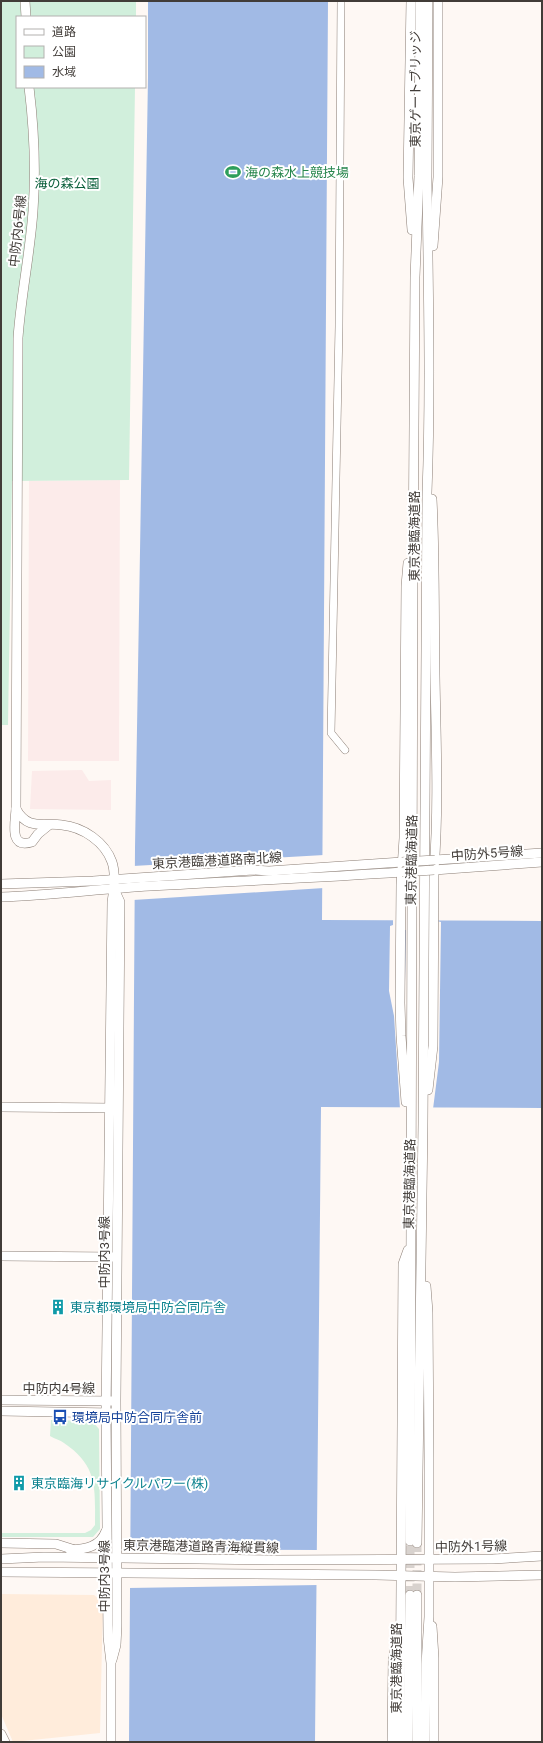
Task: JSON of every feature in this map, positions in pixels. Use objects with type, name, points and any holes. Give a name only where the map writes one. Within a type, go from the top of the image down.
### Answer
[{"type":"street","points":[[26,1],[26,16]]},
{"type":"street","points":[[341,1],[339,326],[331,733],[345,750]]},
{"type":"street","points":[[411,1],[408,178],[415,277]]},
{"type":"street","name":"東京ゲートブリッジ","points":[[420,1],[423,176]]},
{"type":"street","name":"東京ゲートブリッジ","points":[[423,176],[428,1]]},
{"type":"street","points":[[429,287],[433,261],[438,177],[438,1]]},
{"type":"street","name":"中防内6号線","points":[[16,828],[18,338],[23,286],[30,238],[34,184],[34,145],[29,88]]},
{"type":"street","name":"東京港臨海道路","points":[[423,176],[429,287],[428,450],[426,493],[423,1124],[414,1542],[411,1133],[415,277],[423,176]]},
{"type":"street","points":[[423,1124],[433,1046],[434,870],[437,732],[435,675],[435,550],[432,467],[428,450]]},
{"type":"street","points":[[411,1133],[406,1098],[401,1036],[406,586],[414,490]]},
{"type":"street","points":[[16,809],[22,819],[27,822]]},
{"type":"street","points":[[49,825],[38,834],[32,842],[27,844],[23,844],[17,840],[15,835],[16,828],[22,822],[72,826],[93,837],[105,848],[113,862],[114,879]]},
{"type":"street","name":"中防外5号線","points":[[434,870],[482,861],[542,853]]},
{"type":"street","name":"中防外5号線","points":[[435,860],[542,862]]},
{"type":"street","name":"東京港臨港道路南北線","points":[[1,884],[93,881],[131,877],[253,870],[269,871],[435,860]]},
{"type":"street","name":"東京港臨港道路南北線","points":[[1,897],[131,887],[268,881],[434,870]]},
{"type":"street","name":"中防内3号線","points":[[111,1742],[111,1663],[108,1637],[113,1558],[116,1401],[108,1108],[112,902],[114,879]]},
{"type":"street","name":"中防内3号線","points":[[113,1558],[107,1529],[106,1412],[118,1108],[120,902],[114,889]]},
{"type":"street","points":[[1,1107],[118,1108]]},
{"type":"street","points":[[421,1209],[428,1312],[429,1617],[426,1664],[425,1742]]},
{"type":"street","points":[[400,1742],[403,1264],[411,1242]]},
{"type":"street","points":[[1,1256],[113,1257]]},
{"type":"street","name":"中防内4号線","points":[[1,1400],[116,1401]]},
{"type":"street","name":"中防内4号線","points":[[1,1411],[116,1412]]},
{"type":"street","points":[[44,1557],[54,1552],[75,1550],[98,1544],[104,1537],[107,1529]]},
{"type":"street","points":[[1,1543],[56,1544],[75,1550]]},
{"type":"street","name":"中防外1号線","points":[[401,1559],[493,1559],[542,1556]]},
{"type":"street","name":"東京港臨港道路青海縦貫線","points":[[1,1559],[44,1557],[275,1560],[401,1559]]},
{"type":"street","name":"東京港臨港道路青海縦貫線","points":[[1,1572],[401,1575]]},
{"type":"street","points":[[401,1575],[484,1578],[542,1575]]},
{"type":"street","name":"東京港臨海道路","points":[[408,1742],[413,1595],[417,1742]]},
{"type":"street","points":[[429,1617],[434,1635],[434,1742]]},
{"type":"street","points":[[392,1742],[393,1659],[401,1626]]},
{"type":"street","points":[[1,1734],[4,1742]]},
{"type":"shaded area","points":[[120,480],[119,761],[28,761],[29,481]]},
{"type":"shaded area","points":[[82,770],[89,781],[111,780],[111,810],[30,809],[32,771]]},
{"type":"shaded area","points":[[1,1594],[94,1595],[103,1603],[100,1733],[13,1742],[1,1714]]},
{"type":"green space","name":"海の森公園","points":[[1,1],[136,1],[136,16],[16,16],[16,88],[135,88],[129,480],[12,481],[8,725],[1,725]]},
{"type":"green space","points":[[51,1420],[92,1421],[99,1429],[100,1529],[93,1537],[1,1537],[1,1533],[85,1533],[91,1530],[95,1525],[94,1489],[89,1469],[75,1452],[62,1442],[50,1436]]},
{"type":"water","points":[[148,1],[328,1],[322,920],[542,921],[542,1108],[321,1107],[315,1742],[129,1742],[135,848]]},
{"type":"pier","points":[[324,855],[324,888],[133,900],[133,866]]},
{"type":"pier","points":[[393,918],[437,918],[437,921],[441,922],[439,1062],[433,1109],[400,1109],[394,1016],[389,991],[390,926],[393,925]],"holes":[[[405,930],[406,930],[404,1036]]]},
{"type":"pier","points":[[128,1547],[131,1549],[319,1550],[319,1585],[128,1588]]},
{"type":"tunnel","points":[[410,1541],[410,1595]]},
{"type":"tunnel","points":[[417,1543],[417,1595]]},
{"type":"place","name":"海の森水上競技場","points":[[233,172]]},
{"type":"place","name":"東京都環境局中防合同庁舎","points":[[58,1307]]},
{"type":"place","name":"環境局中防合同庁舎前","points":[[60,1417]]},
{"type":"place","name":"東京臨海リサイクルパワー(株)","points":[[19,1483]]}]
